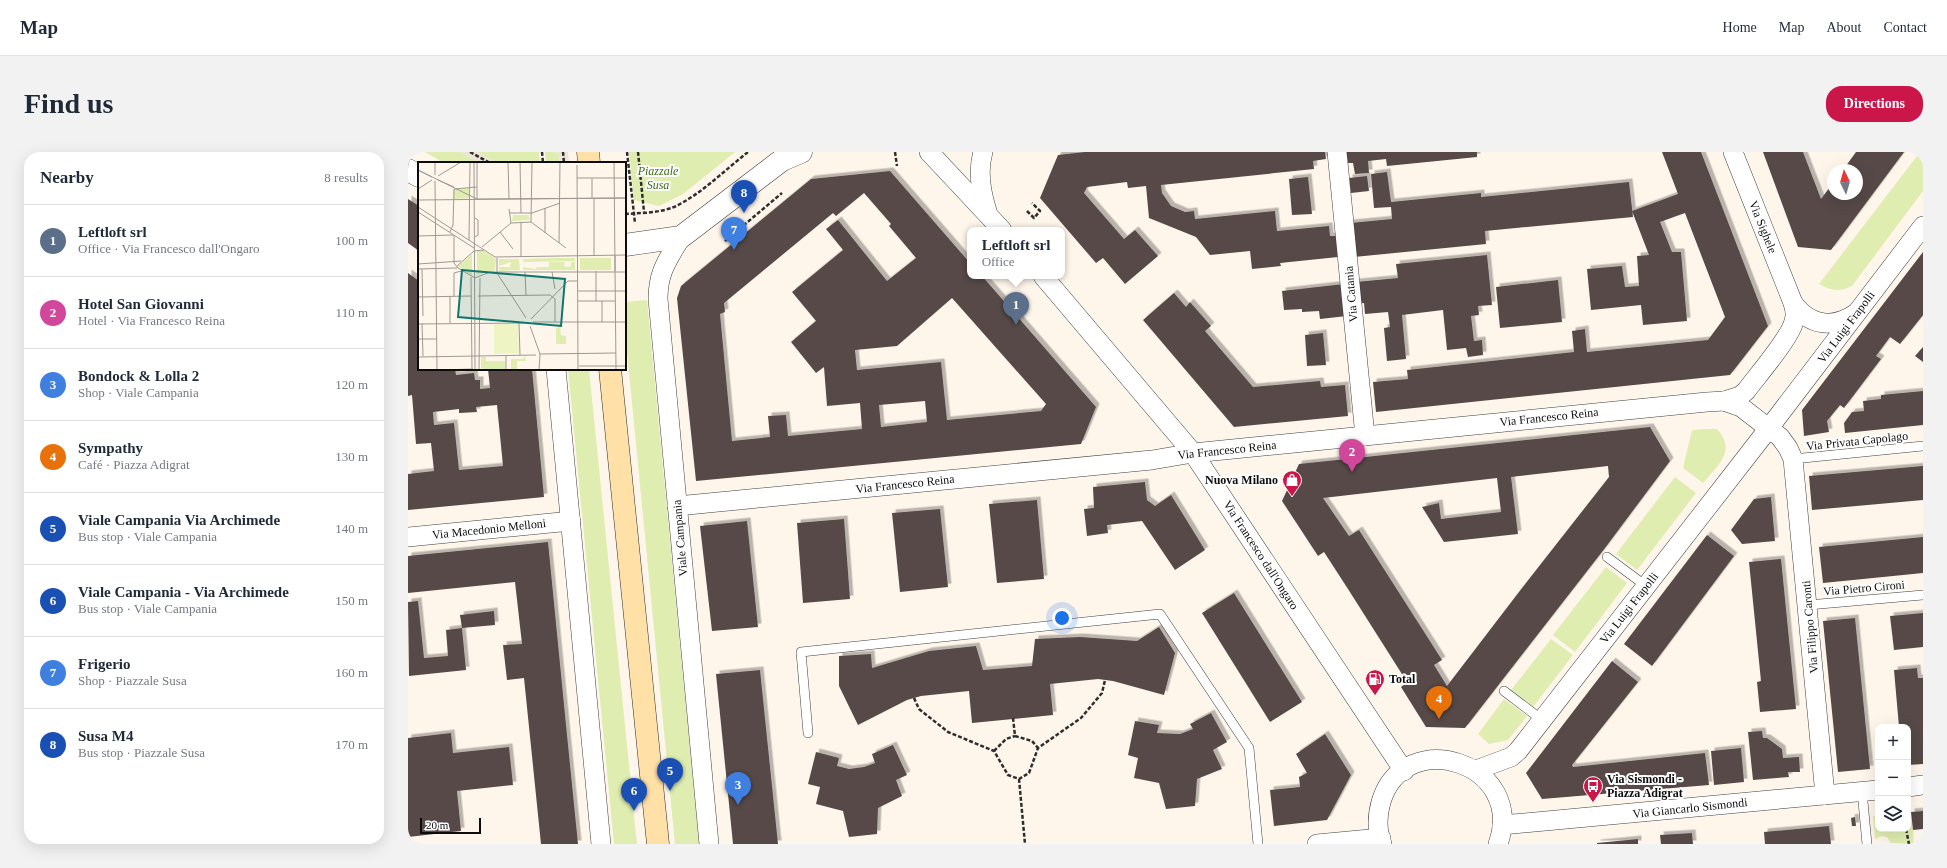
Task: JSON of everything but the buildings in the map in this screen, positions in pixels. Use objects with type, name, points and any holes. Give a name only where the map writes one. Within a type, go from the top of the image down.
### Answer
[{"type":"main road","points":[[588,152],[589,162]]},
{"type":"main road","points":[[610,370],[658,844]]},
{"type":"street","points":[[626,245],[681,237],[782,160],[800,152]]},
{"type":"street","points":[[929,152],[999,227]]},
{"type":"street","points":[[983,152],[980,181],[981,193],[988,215]]},
{"type":"street","name":"Via Catania","points":[[1337,152],[1365,436]]},
{"type":"street","name":"Via Sighele","points":[[1733,152],[1793,303]]},
{"type":"street","points":[[408,170],[418,175]]},
{"type":"street","points":[[408,174],[418,176]]},
{"type":"street","name":"Via Luigi Frapolli","points":[[1476,770],[1511,757],[1518,751],[1769,428],[1923,226]]},
{"type":"street","name":"Viale Campania","points":[[681,237],[658,281],[658,299],[709,844]]},
{"type":"street","name":"Via Francesco dall'Ongaro","points":[[1045,279],[1193,453],[1404,771]]},
{"type":"street","points":[[1793,303],[1806,317],[1827,324],[1838,323],[1857,313]]},
{"type":"street","points":[[1724,401],[1740,396],[1746,391],[1787,336],[1794,321],[1793,303]]},
{"type":"street","points":[[556,370],[601,844]]},
{"type":"street","name":"Via Francesco Reina","points":[[677,506],[1152,460],[1193,453],[1707,402],[1724,401],[1741,407],[1769,428]]},
{"type":"street","points":[[1769,428],[1780,437],[1788,448],[1793,459]]},
{"type":"street","name":"Via Filippo Caronti","points":[[1793,459],[1825,795]]},
{"type":"street","name":"Via Macedonio Melloni","points":[[408,537],[571,521]]},
{"type":"street","points":[[1317,844],[1381,841],[1378,820],[1383,797],[1395,778],[1404,771],[1423,762],[1445,759],[1466,765],[1476,770],[1485,778],[1497,796],[1500,805],[1502,825],[1498,844]]},
{"type":"street","points":[[1911,787],[1923,785]]},
{"type":"street","name":"Via Giancarlo Sismondi","points":[[1502,825],[1870,790]]},
{"type":"lane","name":"Via Privata Capolago","points":[[1793,459],[1923,446]]},
{"type":"lane","points":[[1607,557],[1646,586]]},
{"type":"lane","name":"Via Pietro Cironi","points":[[1808,605],[1923,594]]},
{"type":"lane","points":[[808,733],[801,652],[1160,614],[1249,748],[1258,844]]},
{"type":"lane","points":[[1504,692],[1542,720]]},
{"type":"lane","points":[[1867,844],[1870,790]]},
{"type":"path","points":[[470,152],[488,162]]},
{"type":"path","points":[[542,152],[543,162]]},
{"type":"path","points":[[563,152],[564,162]]},
{"type":"path","points":[[627,152],[633,213]]},
{"type":"path","points":[[638,152],[644,212]]},
{"type":"path","points":[[626,214],[663,210],[688,199],[748,152]]},
{"type":"path","points":[[896,152],[897,166]]},
{"type":"path","points":[[725,241],[782,193]]},
{"type":"path","points":[[1027,210],[1034,218],[1040,211],[1032,203]]},
{"type":"path","points":[[1037,214],[1040,217]]},
{"type":"path","points":[[1019,779],[1029,772],[1038,748],[1081,718],[1102,693],[1105,680]]},
{"type":"path","points":[[914,698],[919,709],[948,732],[994,751],[1008,775],[1019,779]]},
{"type":"path","points":[[1013,718],[1015,736]]},
{"type":"path","points":[[994,751],[1006,739],[1015,736],[1032,741],[1038,748]]},
{"type":"path","points":[[1019,779],[1024,844]]},
{"type":"path","points":[[1907,832],[1909,844]]},
{"type":"green space","points":[[425,152],[461,152],[478,162],[442,162]]},
{"type":"green space","points":[[477,152],[539,152],[540,162],[494,162]]},
{"type":"green space","points":[[545,152],[556,152],[559,154],[560,162],[546,162]]},
{"type":"green space","name":"Piazzale Susa","points":[[629,152],[735,152],[683,194],[659,206],[634,200]]},
{"type":"green space","points":[[1920,152],[1923,152],[1923,191],[1852,286],[1836,290],[1819,284]]},
{"type":"green space","points":[[647,300],[699,844],[675,844],[626,341],[626,302]]},
{"type":"green space","points":[[568,370],[589,370],[637,844],[614,844]]},
{"type":"green space","points":[[1717,429],[1723,437],[1725,451],[1719,464],[1703,483],[1683,468],[1692,430]]},
{"type":"green space","points":[[1675,477],[1696,493],[1637,570],[1616,554]]},
{"type":"green space","points":[[1606,567],[1627,583],[1575,652],[1553,635]]},
{"type":"green space","points":[[1551,639],[1573,655],[1533,707],[1511,690]]},
{"type":"green space","points":[[1504,699],[1527,716],[1508,740],[1489,744],[1478,734]]},
{"type":"green space","points":[[1911,812],[1914,844],[1891,843],[1887,837],[1882,836],[1875,839],[1873,816],[1875,816],[1875,832],[1911,832]]},
{"type":"shaded area","points":[[461,152],[477,152],[494,162],[478,162]]},
{"type":"shaded area","points":[[556,152],[568,152],[569,162],[560,162],[559,154]]},
{"type":"place","name":"Susa M4","points":[[744,213]]},
{"type":"place","name":"Frigerio","points":[[734,250]]},
{"type":"place","name":"Leftloft srl","points":[[1016,325]]},
{"type":"place","name":"Hotel San Giovanni","points":[[1352,472]]},
{"type":"place","name":"Nuova Milano","points":[[1292,497]]},
{"type":"place","name":"Total","points":[[1375,696]]},
{"type":"place","name":"Sympathy","points":[[1439,719]]},
{"type":"place","name":"Viale Campania Via Archimede","points":[[670,791]]},
{"type":"place","name":"Via Sismondi - Piazza Adigrat","points":[[1593,803]]},
{"type":"place","name":"Bondock & Lolla 2","points":[[738,805]]},
{"type":"place","name":"Viale Campania - Via Archimede","points":[[634,811]]}]
